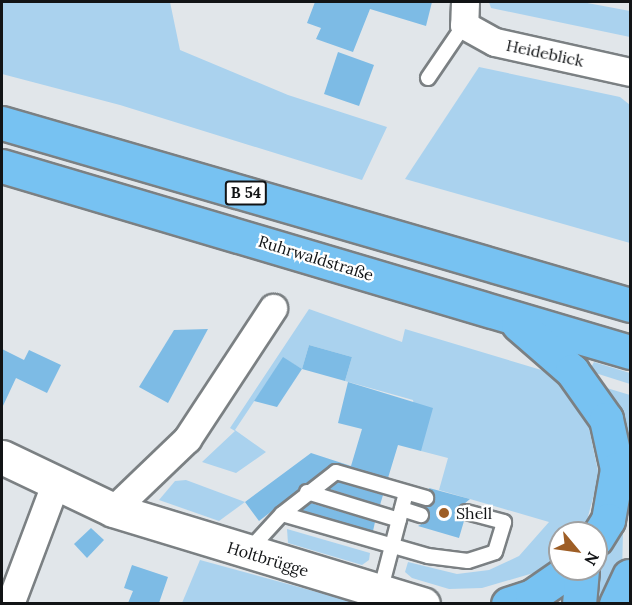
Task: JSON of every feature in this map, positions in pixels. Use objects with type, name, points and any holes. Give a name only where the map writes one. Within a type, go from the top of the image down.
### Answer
[{"type":"highway","name":"B 54","points":[[2,123],[630,304]]},
{"type":"highway","name":"Ruhrwaldstraße","points":[[2,166],[630,352]]},
{"type":"highway","points":[[571,288],[630,281]]},
{"type":"highway","points":[[506,314],[572,372],[606,419],[617,469],[607,521]]},
{"type":"highway","points":[[508,603],[557,581]]},
{"type":"highway","points":[[579,603],[581,581]]},
{"type":"main road","name":"Holtbrügge","points":[[2,457],[113,510],[246,553],[423,603]]},
{"type":"street","name":"Heideblick","points":[[464,13],[495,42],[630,72]]},
{"type":"street","points":[[113,510],[193,432],[273,308]]},
{"type":"street","points":[[10,603],[55,484]]},
{"type":"lane","name":"Heideblick","points":[[428,78],[464,13]]},
{"type":"lane","points":[[246,553],[282,514],[307,492],[336,472],[426,498]]},
{"type":"lane","points":[[307,492],[400,514],[421,514]]},
{"type":"lane","points":[[380,592],[406,493]]},
{"type":"lane","points":[[282,514],[393,546],[468,561],[495,552],[504,522],[466,512]]},
{"type":"shaded area","points":[[2,2],[170,2],[180,50],[288,95],[387,127],[362,180],[120,105],[2,74]]},
{"type":"shaded area","points":[[489,2],[582,2],[630,11],[630,37],[491,8]]},
{"type":"shaded area","points":[[479,67],[620,97],[630,105],[630,243],[405,179]]},
{"type":"shaded area","points":[[309,309],[402,342],[405,329],[548,372],[586,413],[599,476],[587,521],[548,522],[439,490],[448,458],[421,451],[413,400],[345,381],[352,357],[309,345],[302,369],[283,358],[235,430],[266,452],[236,473],[202,462],[235,431],[230,428]]},
{"type":"shaded area","points":[[594,362],[630,373],[630,384],[589,371]]},
{"type":"shaded area","points":[[600,386],[630,395],[630,504],[623,532],[622,573],[608,603],[588,603],[593,581],[608,581],[608,543],[615,531]]},
{"type":"shaded area","points":[[186,480],[245,502],[219,521],[159,500],[175,481]]},
{"type":"shaded area","points":[[548,523],[547,569],[482,588],[449,589],[412,578],[405,572],[408,562],[457,574],[489,570],[519,556]]},
{"type":"shaded area","points":[[287,529],[370,553],[369,560],[362,565],[288,543]]},
{"type":"shaded area","points":[[200,560],[357,603],[182,603]]},
{"type":"building","points":[[315,2],[432,2],[426,26],[370,9],[353,52],[316,39],[321,28],[307,23]]},
{"type":"building","points":[[338,52],[374,65],[359,106],[324,94]]},
{"type":"building","points":[[208,329],[168,403],[139,387],[174,330]]},
{"type":"building","points":[[309,345],[352,357],[345,381],[302,369]]},
{"type":"building","points":[[2,349],[24,360],[29,350],[61,365],[47,393],[16,378],[2,408]]},
{"type":"building","points":[[283,357],[302,369],[277,407],[254,401]]},
{"type":"building","points":[[348,382],[433,408],[421,451],[398,445],[388,478],[334,463],[259,521],[245,502],[311,453],[351,466],[362,429],[338,423]]},
{"type":"building","points":[[338,482],[383,495],[380,505],[329,489]]},
{"type":"building","name":"Shell","points":[[429,488],[470,499],[458,509],[464,521],[459,538],[418,526],[427,521],[430,514],[424,507],[434,501]]},
{"type":"building","points":[[311,503],[375,522],[373,531],[301,510]]},
{"type":"building","points":[[91,528],[104,540],[87,558],[74,544]]},
{"type":"building","points":[[132,565],[168,577],[159,603],[128,603],[133,591],[124,588]]},
{"type":"place","name":"Shell","points":[[444,513]]}]
